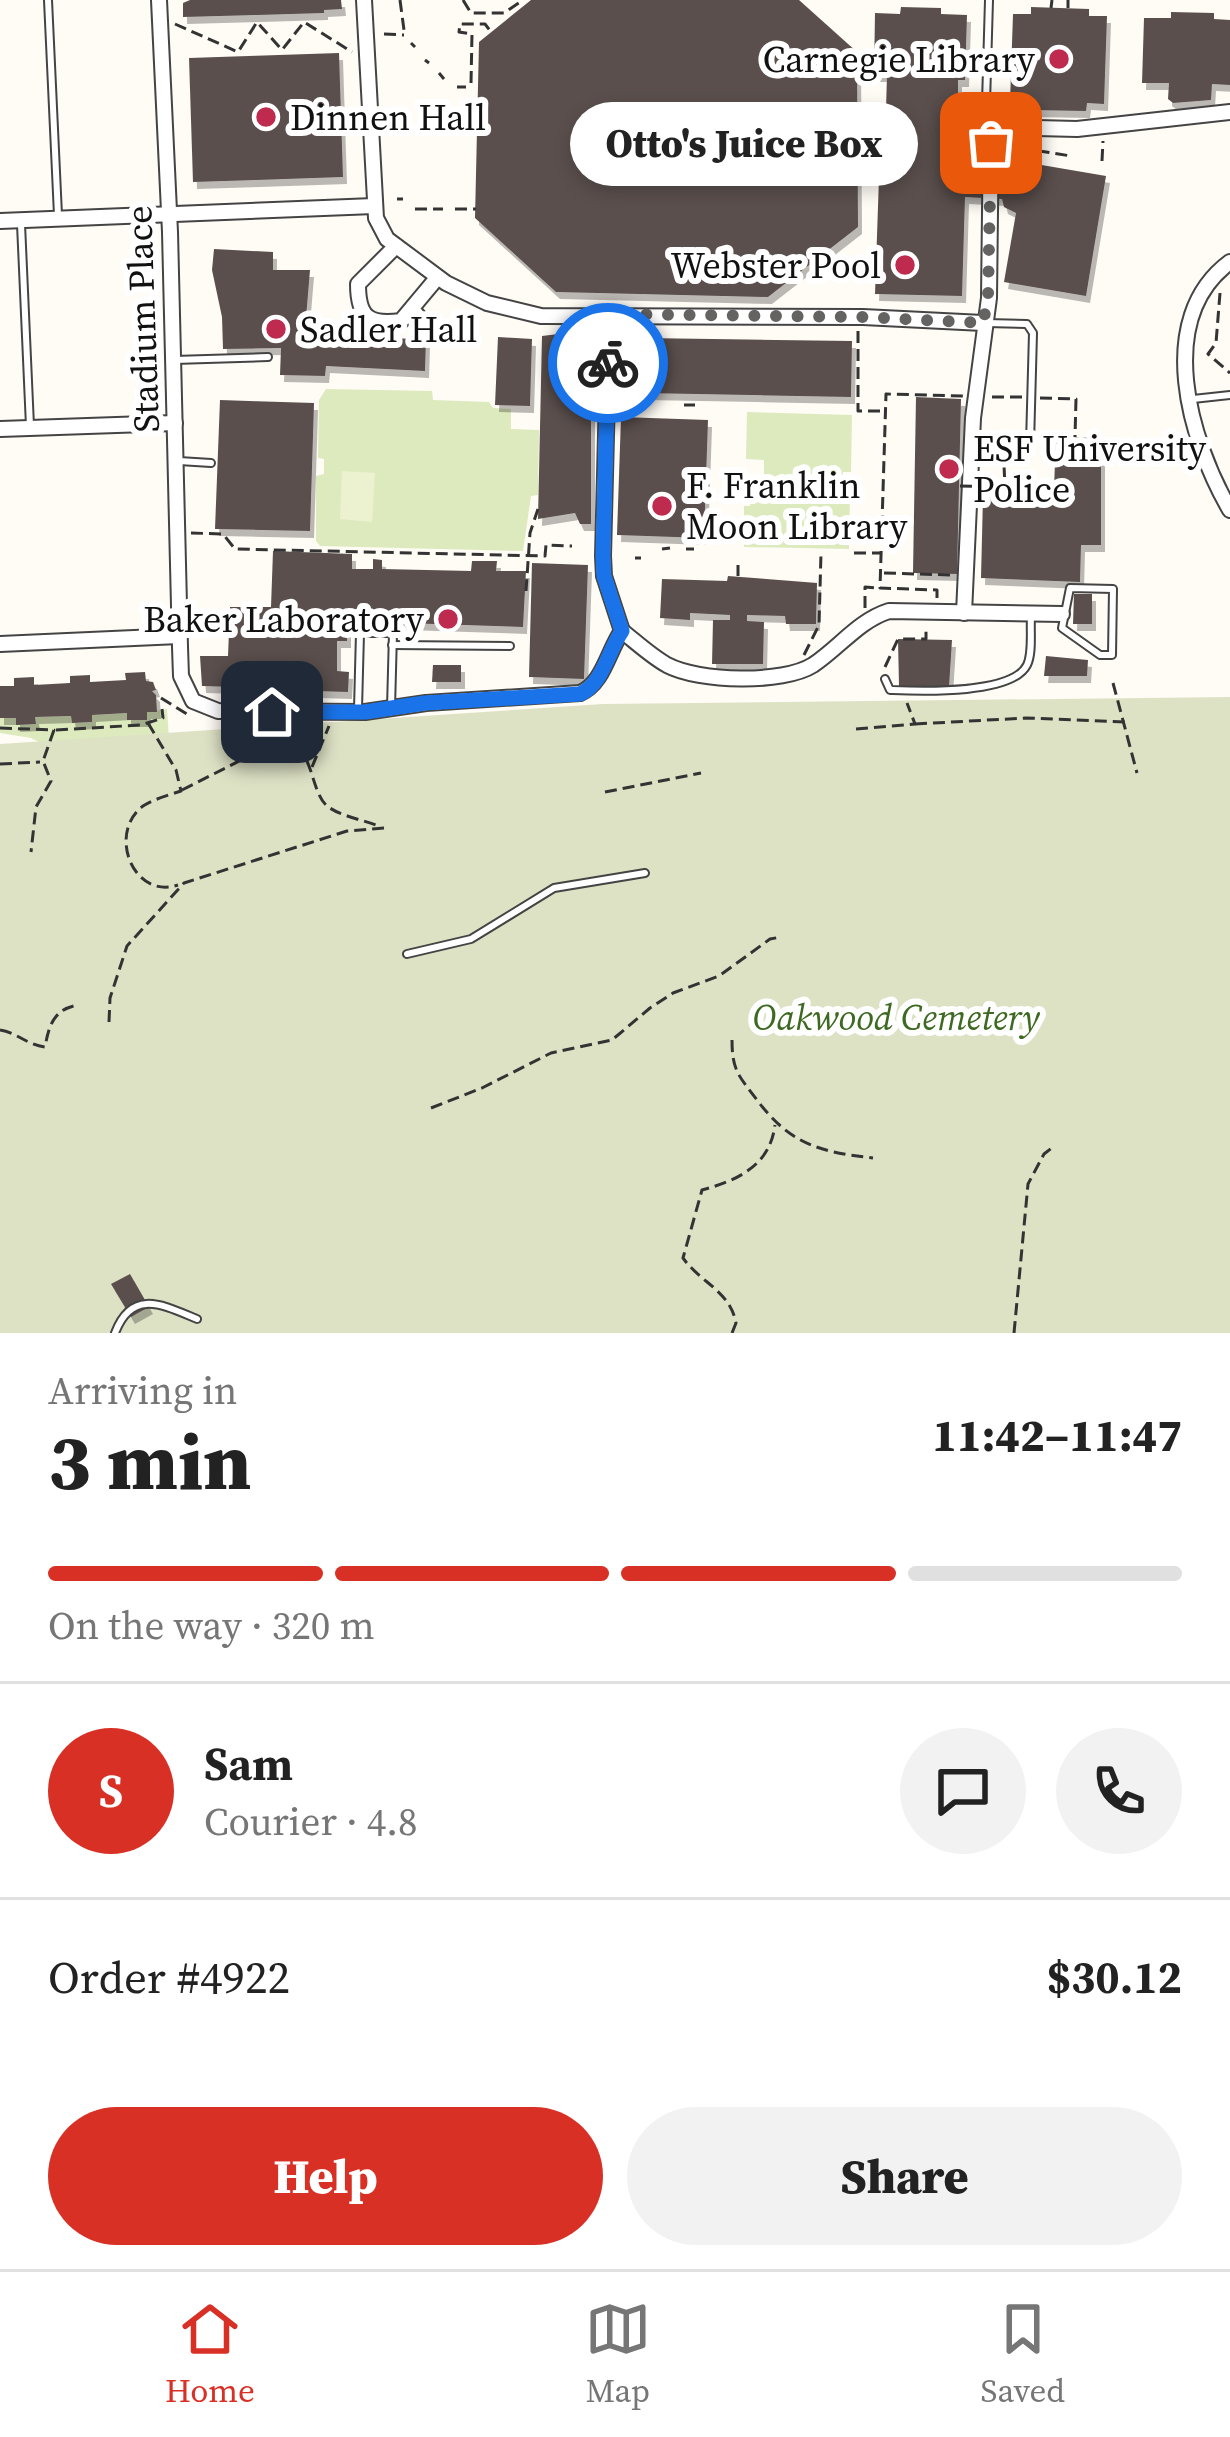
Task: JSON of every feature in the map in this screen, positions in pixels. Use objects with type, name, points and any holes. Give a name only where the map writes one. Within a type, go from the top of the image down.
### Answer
[{"type":"street","name":"Stadium Place","points":[[159,0],[184,688],[206,709],[329,712],[580,694],[599,678],[606,653],[622,631]]},
{"type":"street","points":[[364,0],[374,206],[381,230],[437,278],[511,310],[541,316],[859,317],[983,323]]},
{"type":"street","points":[[964,613],[976,396],[988,298],[992,127],[1077,130],[1230,112]]},
{"type":"street","points":[[0,221],[374,206]]},
{"type":"street","points":[[396,246],[358,284],[358,304],[367,317],[380,324],[401,321],[437,278]]},
{"type":"street","points":[[1230,262],[1204,288],[1190,314],[1186,338],[1190,400],[1208,463],[1225,489],[1230,510]]},
{"type":"street","points":[[609,314],[604,576],[622,631],[669,666],[718,676],[785,677],[816,663],[865,622],[889,611],[932,616],[1062,614]]},
{"type":"street","points":[[0,430],[176,423]]},
{"type":"street","points":[[0,644],[179,636]]},
{"type":"lane","points":[[48,0],[58,219]]},
{"type":"lane","points":[[989,0],[986,103],[992,127]]},
{"type":"lane","points":[[20,220],[30,428]]},
{"type":"lane","points":[[414,306],[438,332]]},
{"type":"lane","points":[[972,452],[1021,453],[1030,444],[1033,333],[1027,324],[983,323]]},
{"type":"lane","points":[[174,359],[268,357]]},
{"type":"lane","points":[[1190,400],[1230,395]]},
{"type":"lane","points":[[176,461],[211,463]]},
{"type":"lane","points":[[1070,589],[1113,589],[1112,655],[1100,655],[1062,628],[1062,614],[1070,589]]},
{"type":"lane","points":[[884,679],[890,690],[962,690],[1002,684],[1029,663],[1031,614]]},
{"type":"lane","points":[[358,712],[360,633],[393,633],[391,708]]},
{"type":"lane","points":[[392,645],[510,646]]},
{"type":"lane","points":[[407,954],[471,939],[554,888],[645,873]]},
{"type":"lane","points":[[115,1333],[121,1317],[144,1303],[158,1302],[197,1318]]},
{"type":"path","points":[[384,34],[404,32],[400,0]]},
{"type":"path","points":[[463,0],[471,13],[504,14],[523,0]]},
{"type":"path","points":[[1052,0],[1052,8]]},
{"type":"path","points":[[1068,0],[1068,8]]},
{"type":"path","points":[[175,24],[238,52],[257,22],[282,50],[304,22],[354,54]]},
{"type":"path","points":[[471,82],[472,34],[459,32],[460,24],[485,23],[491,32]]},
{"type":"path","points":[[439,74],[444,79]]},
{"type":"path","points":[[457,87],[466,88]]},
{"type":"path","points":[[1102,161],[1103,139]]},
{"type":"path","points":[[1002,146],[1071,155]]},
{"type":"path","points":[[415,209],[442,209]]},
{"type":"path","points":[[455,209],[476,209]]},
{"type":"path","points":[[1208,293],[1221,280],[1216,343],[1208,354],[1230,373]]},
{"type":"path","points":[[859,317],[858,411],[885,412]]},
{"type":"path","points":[[1221,364],[1228,358]]},
{"type":"path","points":[[637,394],[646,394]]},
{"type":"path","points":[[880,588],[886,394],[954,396]]},
{"type":"path","points":[[976,396],[1076,399],[1075,437]]},
{"type":"path","points":[[684,404],[695,405]]},
{"type":"path","points":[[1004,465],[1005,487]]},
{"type":"path","points":[[960,486],[1054,488]]},
{"type":"path","points":[[526,591],[527,556],[538,509]]},
{"type":"path","points":[[177,532],[223,534],[235,549],[545,556],[546,544],[572,546]]},
{"type":"path","points":[[662,549],[670,548]]},
{"type":"path","points":[[686,549],[694,549]]},
{"type":"path","points":[[796,673],[819,625],[821,553]]},
{"type":"path","points":[[854,553],[881,553]]},
{"type":"path","points":[[738,565],[738,576]]},
{"type":"path","points":[[880,573],[966,575]]},
{"type":"path","points":[[929,574],[929,590]]},
{"type":"path","points":[[865,622],[865,587],[937,590],[926,639],[898,639],[897,647],[886,657],[884,679]]},
{"type":"path","points":[[1113,683],[1137,772]]},
{"type":"path","points":[[901,690],[915,724]]},
{"type":"path","points":[[161,698],[193,717]]},
{"type":"path","points":[[0,728],[54,730],[148,723],[163,718],[162,709]]},
{"type":"path","points":[[263,743],[259,751],[136,813],[125,852],[147,882],[170,889],[347,831],[383,828],[329,809],[311,785],[310,771],[329,728],[329,712]]},
{"type":"path","points":[[856,729],[1026,718],[1126,722]]},
{"type":"path","points":[[148,723],[176,770],[181,791]]},
{"type":"path","points":[[239,723],[252,723],[263,743]]},
{"type":"path","points":[[31,853],[36,807],[51,781],[43,761],[54,730]]},
{"type":"path","points":[[263,743],[292,745],[310,771]]},
{"type":"path","points":[[0,764],[43,761]]},
{"type":"path","points":[[605,792],[701,773]]},
{"type":"path","points":[[109,1022],[110,998],[128,946],[184,883]]},
{"type":"path","points":[[431,1108],[550,1053],[612,1040],[650,1007],[718,976],[770,939],[781,937]]},
{"type":"path","points":[[0,1030],[16,1035],[26,1045],[45,1047],[58,1013],[79,1005]]},
{"type":"path","points":[[732,1040],[732,1067],[775,1125],[820,1149],[873,1158]]},
{"type":"path","points":[[732,1333],[734,1312],[724,1296],[695,1275],[683,1258],[702,1190],[758,1165],[772,1148],[775,1125]]},
{"type":"path","points":[[1013,1333],[1028,1184],[1053,1147]]},
{"type":"green space","points":[[326,389],[432,391],[433,400],[489,402],[493,408],[511,409],[511,429],[539,430],[538,495],[531,496],[523,551],[320,546],[316,541],[316,476],[324,474],[324,459],[318,458],[319,400]]},
{"type":"green space","points":[[747,412],[852,415],[851,472],[843,472],[843,492],[850,493],[849,549],[744,547],[744,506],[750,506],[751,498],[764,498],[764,460],[746,459]]},
{"type":"green space","points":[[342,471],[375,473],[372,522],[340,519]]},
{"type":"green space","name":"Oakwood Cemetery","points":[[1230,697],[1230,1333],[0,1333],[0,744],[603,704]]},
{"type":"green space","points":[[167,709],[169,739],[49,747],[31,738],[0,733],[0,718],[35,724],[35,717],[71,716],[72,723],[92,722],[92,715],[127,713],[128,720],[146,720],[147,712]]},
{"type":"building","points":[[341,0],[342,9],[183,17],[183,3]]},
{"type":"building","points":[[531,0],[799,0],[857,52],[858,227],[768,297],[556,292],[475,218],[479,42]]},
{"type":"building","points":[[901,7],[941,8],[941,14],[967,15],[965,80],[958,80],[958,99],[966,99],[961,178],[965,178],[965,187],[1020,191],[1024,162],[1106,176],[1086,296],[1004,282],[1016,213],[1004,207],[1002,199],[965,197],[962,296],[875,294],[887,75],[874,75],[875,13],[900,14]]},
{"type":"building","name":"Carnegie Library","points":[[1031,7],[1089,9],[1089,16],[1107,16],[1104,104],[1087,103],[1086,111],[1028,110],[1028,102],[1010,102],[1013,14],[1031,14]]},
{"type":"building","points":[[1171,12],[1214,13],[1214,19],[1230,20],[1230,85],[1212,84],[1211,100],[1173,103],[1168,99],[1169,83],[1142,83],[1144,18],[1171,18]]},
{"type":"building","name":"Dinnen Hall","points":[[339,53],[343,177],[193,182],[189,58]]},
{"type":"building","name":"Sadler Hall","points":[[214,249],[273,252],[273,270],[310,270],[306,318],[329,321],[329,337],[426,339],[425,371],[326,366],[325,376],[280,375],[281,348],[223,349],[212,270]]},
{"type":"building","points":[[591,330],[591,524],[580,524],[575,513],[538,519],[542,336]]},
{"type":"building","points":[[498,337],[532,339],[530,406],[495,405]]},
{"type":"building","points":[[643,338],[852,341],[851,397],[642,393]]},
{"type":"building","points":[[916,397],[961,399],[957,574],[913,573]]},
{"type":"building","points":[[220,400],[314,403],[310,531],[215,529]]},
{"type":"building","name":"F. Franklin Moon Library","points":[[621,417],[708,420],[704,538],[617,535]]},
{"type":"building","points":[[1056,437],[1101,438],[1101,545],[1081,545],[1080,582],[981,578],[983,496],[1016,497],[1016,493],[1054,488]]},
{"type":"building","name":"Baker Laboratory","points":[[273,551],[352,554],[352,569],[373,569],[373,559],[382,560],[382,569],[471,571],[472,561],[497,561],[496,571],[526,571],[523,627],[373,622],[373,615],[354,614],[355,627],[347,626],[347,641],[337,641],[337,671],[349,672],[348,692],[249,689],[248,696],[235,696],[235,687],[202,686],[200,656],[228,656],[230,607],[271,607]]},
{"type":"building","points":[[532,563],[588,565],[584,679],[529,677]]},
{"type":"building","points":[[728,576],[817,583],[816,624],[786,624],[785,616],[747,615],[747,621],[764,622],[763,664],[712,664],[713,620],[730,620],[730,615],[690,613],[690,620],[660,618],[662,579],[727,581]]},
{"type":"building","points":[[1074,594],[1092,594],[1092,624],[1073,624]]},
{"type":"building","points":[[898,639],[952,640],[949,687],[899,686]]},
{"type":"building","points":[[1046,656],[1088,660],[1087,676],[1044,676]]},
{"type":"building","points":[[433,665],[461,665],[461,682],[432,682]]},
{"type":"building","points":[[145,672],[146,681],[153,682],[156,690],[152,691],[157,712],[147,712],[147,720],[127,720],[127,713],[92,715],[92,722],[72,723],[71,716],[35,717],[36,724],[16,725],[16,718],[0,718],[0,686],[14,686],[14,678],[34,677],[34,685],[70,683],[70,676],[90,675],[90,682],[126,680],[125,673]]},
{"type":"building","points":[[130,1274],[149,1307],[131,1317],[111,1284]]},
{"type":"way so far","points":[[608,363],[609,314],[983,323],[988,298],[991,143]]},
{"type":"place","name":"Carnegie Library","points":[[1059,59]]},
{"type":"place","name":"Dinnen Hall","points":[[266,117]]},
{"type":"place","name":"Otto's Juice Box","points":[[991,143]]},
{"type":"place","name":"Webster Pool","points":[[905,265]]},
{"type":"place","name":"Sadler Hall","points":[[276,329]]},
{"type":"place","name":"ESF University Police","points":[[949,469]]},
{"type":"place","name":"F. Franklin Moon Library","points":[[662,506]]},
{"type":"place","name":"Baker Laboratory","points":[[448,619]]},
{"type":"route","points":[[272,712],[365,712],[590,690],[622,631],[604,576],[608,363]]}]
